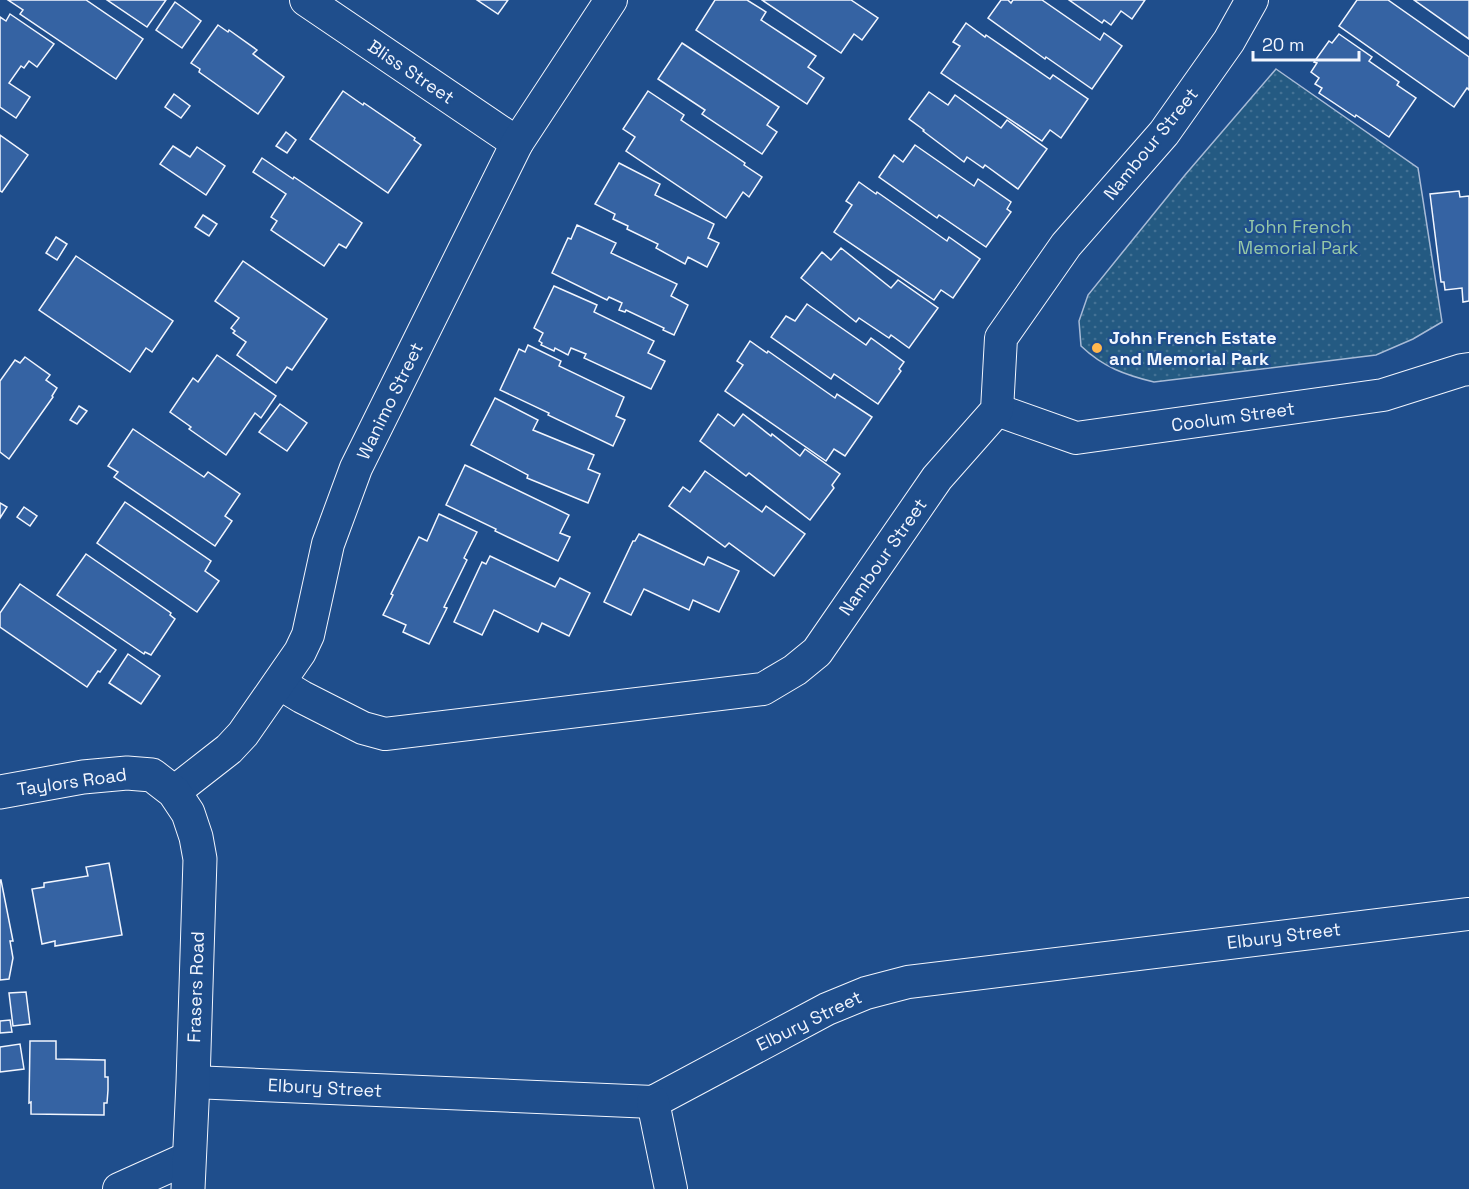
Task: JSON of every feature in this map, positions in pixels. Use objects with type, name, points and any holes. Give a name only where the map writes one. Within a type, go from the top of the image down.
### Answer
[{"type":"street","name":"Bliss Street","points":[[306,0],[518,144]]},
{"type":"street","name":"Wanimo Street","points":[[174,792],[229,749],[243,734],[300,652],[308,635],[328,544],[356,468],[518,144],[611,0]]},
{"type":"street","name":"Nambour Street","points":[[279,683],[363,728],[385,734],[763,689],[795,670],[817,652],[937,478],[997,410],[1001,338],[1066,245],[1164,133],[1229,41],[1252,0]]},
{"type":"street","name":"Coolum Street","points":[[997,410],[1076,438],[1383,395],[1469,369]]},
{"type":"street","name":"Taylors Road","points":[[0,792],[83,777],[127,773],[152,775],[174,792]]},
{"type":"street","name":"Frasers Road","points":[[174,792],[188,813],[200,859],[188,1174]]},
{"type":"street","name":"Elbury Street","points":[[193,1082],[653,1102],[827,1009],[866,993],[908,982],[1469,914]]},
{"type":"street","points":[[653,1102],[671,1189]]},
{"type":"street","points":[[119,1189],[188,1174]]},
{"type":"green space","name":"John French Memorial Park","points":[[1276,69],[1418,168],[1442,322],[1413,339],[1376,355],[1154,382],[1106,365],[1081,346],[1079,321],[1088,295],[1185,175]]},
{"type":"building","points":[[8,0],[86,0],[143,39],[116,79],[20,14],[23,10]]},
{"type":"building","points":[[107,0],[166,0],[147,27]]},
{"type":"building","points":[[477,0],[508,0],[498,14]]},
{"type":"building","points":[[715,0],[747,0],[766,12],[761,20],[816,56],[808,67],[824,78],[807,104],[696,30]]},
{"type":"building","points":[[762,0],[851,0],[878,18],[862,40],[854,34],[841,53]]},
{"type":"building","points":[[1001,0],[1008,0],[1011,3],[1013,0],[1042,0],[1100,40],[1104,33],[1122,46],[1092,89],[988,18]]},
{"type":"building","points":[[1069,0],[1145,0],[1132,19],[1121,11],[1111,25],[1104,20],[1102,23]]},
{"type":"building","points":[[1357,0],[1388,0],[1469,57],[1469,90],[1467,88],[1454,107],[1339,26]]},
{"type":"building","points":[[1414,0],[1469,0],[1469,39]]},
{"type":"building","points":[[175,2],[201,21],[182,48],[156,30]]},
{"type":"building","points":[[10,14],[54,44],[37,67],[29,61],[24,68],[21,66],[9,83],[30,97],[16,118],[0,107],[0,17],[6,21]]},
{"type":"building","points":[[966,23],[1050,79],[1053,75],[1088,99],[1061,138],[1050,130],[1042,141],[941,73],[960,46],[953,42]]},
{"type":"building","points":[[218,25],[257,50],[253,54],[284,77],[258,114],[199,72],[200,69],[191,63]]},
{"type":"building","points":[[1339,34],[1372,57],[1369,61],[1399,82],[1397,85],[1416,98],[1389,137],[1319,93],[1322,88],[1315,84],[1319,78],[1311,72],[1317,63],[1314,62],[1329,41],[1332,43]]},
{"type":"building","points":[[682,43],[779,107],[767,125],[777,132],[762,154],[702,114],[705,110],[658,79]]},
{"type":"building","points":[[343,91],[415,138],[414,140],[421,145],[388,193],[310,139]]},
{"type":"building","points":[[648,91],[684,115],[681,120],[762,177],[749,197],[743,192],[726,218],[626,151],[635,137],[623,129]]},
{"type":"building","points":[[929,92],[948,105],[955,95],[1001,128],[1007,120],[1047,149],[1018,189],[985,165],[983,168],[967,157],[964,162],[909,119]]},
{"type":"building","points":[[174,94],[190,106],[181,118],[165,107]]},
{"type":"building","points":[[286,132],[296,140],[287,153],[276,146]]},
{"type":"building","points":[[0,135],[28,155],[2,192],[0,191]]},
{"type":"building","points":[[915,145],[974,186],[978,179],[1011,202],[1007,209],[1011,212],[986,247],[939,215],[937,218],[879,177],[894,155],[903,162]]},
{"type":"building","points":[[173,146],[190,157],[197,147],[225,166],[206,195],[160,164]]},
{"type":"building","points":[[262,158],[362,223],[346,248],[339,244],[324,266],[271,230],[277,221],[271,217],[286,194],[253,172]]},
{"type":"building","points":[[619,163],[660,184],[655,195],[714,224],[708,238],[719,243],[707,267],[688,257],[685,264],[656,248],[658,244],[627,229],[628,226],[613,219],[615,214],[595,204]]},
{"type":"building","points":[[859,182],[947,241],[949,237],[980,259],[953,298],[941,290],[934,300],[834,232],[852,205],[846,201]]},
{"type":"building","points":[[1459,191],[1460,197],[1469,196],[1469,301],[1463,302],[1462,288],[1445,290],[1444,282],[1441,282],[1430,194]]},
{"type":"building","points":[[203,215],[217,224],[209,236],[195,227]]},
{"type":"building","points":[[577,225],[616,243],[611,253],[677,284],[671,296],[688,305],[674,335],[626,310],[625,312],[619,310],[622,303],[609,297],[607,300],[552,273],[568,238],[571,239]]},
{"type":"building","points":[[56,237],[67,244],[57,260],[46,253]]},
{"type":"building","points":[[841,248],[891,288],[898,280],[938,308],[909,348],[891,335],[889,338],[859,318],[856,322],[801,278],[822,252],[831,260]]},
{"type":"building","points":[[76,256],[173,321],[152,352],[146,348],[130,372],[39,310]]},
{"type":"building","points":[[243,261],[327,319],[292,370],[287,367],[276,383],[237,355],[246,342],[233,333],[235,331],[231,328],[239,318],[215,301]]},
{"type":"building","points":[[554,286],[597,305],[594,312],[654,341],[648,353],[665,361],[651,389],[584,358],[586,354],[571,348],[568,355],[555,348],[554,351],[541,345],[539,341],[543,333],[534,328]]},
{"type":"building","points":[[807,304],[866,345],[871,338],[904,362],[899,369],[901,371],[878,404],[834,374],[831,379],[771,337],[786,316],[795,321]]},
{"type":"building","points":[[750,341],[835,398],[837,394],[872,417],[845,456],[834,449],[826,461],[725,391],[743,365],[737,361]]},
{"type":"building","points":[[528,345],[561,361],[559,366],[624,397],[616,416],[625,420],[613,446],[500,390],[519,349],[525,352]]},
{"type":"building","points":[[217,355],[276,396],[261,418],[255,413],[226,455],[189,429],[191,427],[170,412],[193,378],[198,382]]},
{"type":"building","points":[[25,357],[50,375],[46,380],[57,388],[9,459],[0,452],[0,381],[15,360],[20,363]]},
{"type":"building","points":[[495,398],[538,420],[533,430],[594,455],[588,469],[600,474],[588,503],[527,478],[528,475],[471,445]]},
{"type":"building","points":[[280,404],[307,423],[287,451],[259,432]]},
{"type":"building","points":[[79,406],[87,411],[77,424],[70,420]]},
{"type":"building","points":[[718,414],[734,426],[743,414],[800,456],[805,449],[840,474],[832,485],[834,488],[810,520],[749,473],[746,476],[700,441]]},
{"type":"building","points":[[133,429],[204,477],[208,472],[240,494],[225,516],[232,521],[215,546],[114,477],[118,472],[108,466]]},
{"type":"building","points":[[465,465],[569,515],[560,533],[570,537],[558,561],[446,505]]},
{"type":"building","points":[[705,471],[762,512],[766,506],[805,534],[774,576],[729,543],[725,547],[669,506],[683,487],[690,492]]},
{"type":"building","points":[[125,502],[211,561],[205,571],[219,581],[197,612],[97,543]]},
{"type":"building","points":[[0,503],[7,507],[0,518]]},
{"type":"building","points":[[24,507],[37,516],[30,526],[17,517]]},
{"type":"building","points":[[439,514],[477,532],[464,558],[467,560],[444,607],[447,608],[429,644],[403,632],[406,625],[383,615],[419,537],[427,541]]},
{"type":"building","points":[[639,534],[704,565],[708,557],[739,571],[719,612],[693,600],[689,610],[644,589],[631,615],[604,602],[633,541]]},
{"type":"building","points":[[86,554],[171,613],[170,615],[175,619],[151,655],[145,652],[144,654],[57,595]]},
{"type":"building","points":[[490,556],[555,587],[560,578],[590,593],[569,636],[542,623],[538,632],[494,610],[482,635],[454,622],[482,562],[486,564]]},
{"type":"building","points":[[20,584],[116,650],[87,687],[0,627],[0,613]]},
{"type":"building","points":[[128,654],[160,676],[141,704],[109,683]]},
{"type":"building","points":[[109,863],[122,935],[55,946],[55,941],[42,944],[32,889],[44,887],[44,883],[88,876],[86,867]]},
{"type":"building","points":[[0,880],[13,941],[10,941],[13,958],[9,979],[0,980]]},
{"type":"building","points":[[26,992],[30,1024],[13,1026],[9,993]]},
{"type":"building","points":[[10,1020],[12,1032],[0,1033],[0,1021]]},
{"type":"building","points":[[30,1041],[56,1041],[56,1059],[105,1060],[108,1090],[107,1103],[104,1103],[104,1115],[31,1114],[31,1102],[29,1103]]},
{"type":"building","points":[[20,1044],[24,1069],[0,1072],[0,1047]]},
{"type":"place","name":"John French Estate and Memorial Park","points":[[1097,348]]}]
